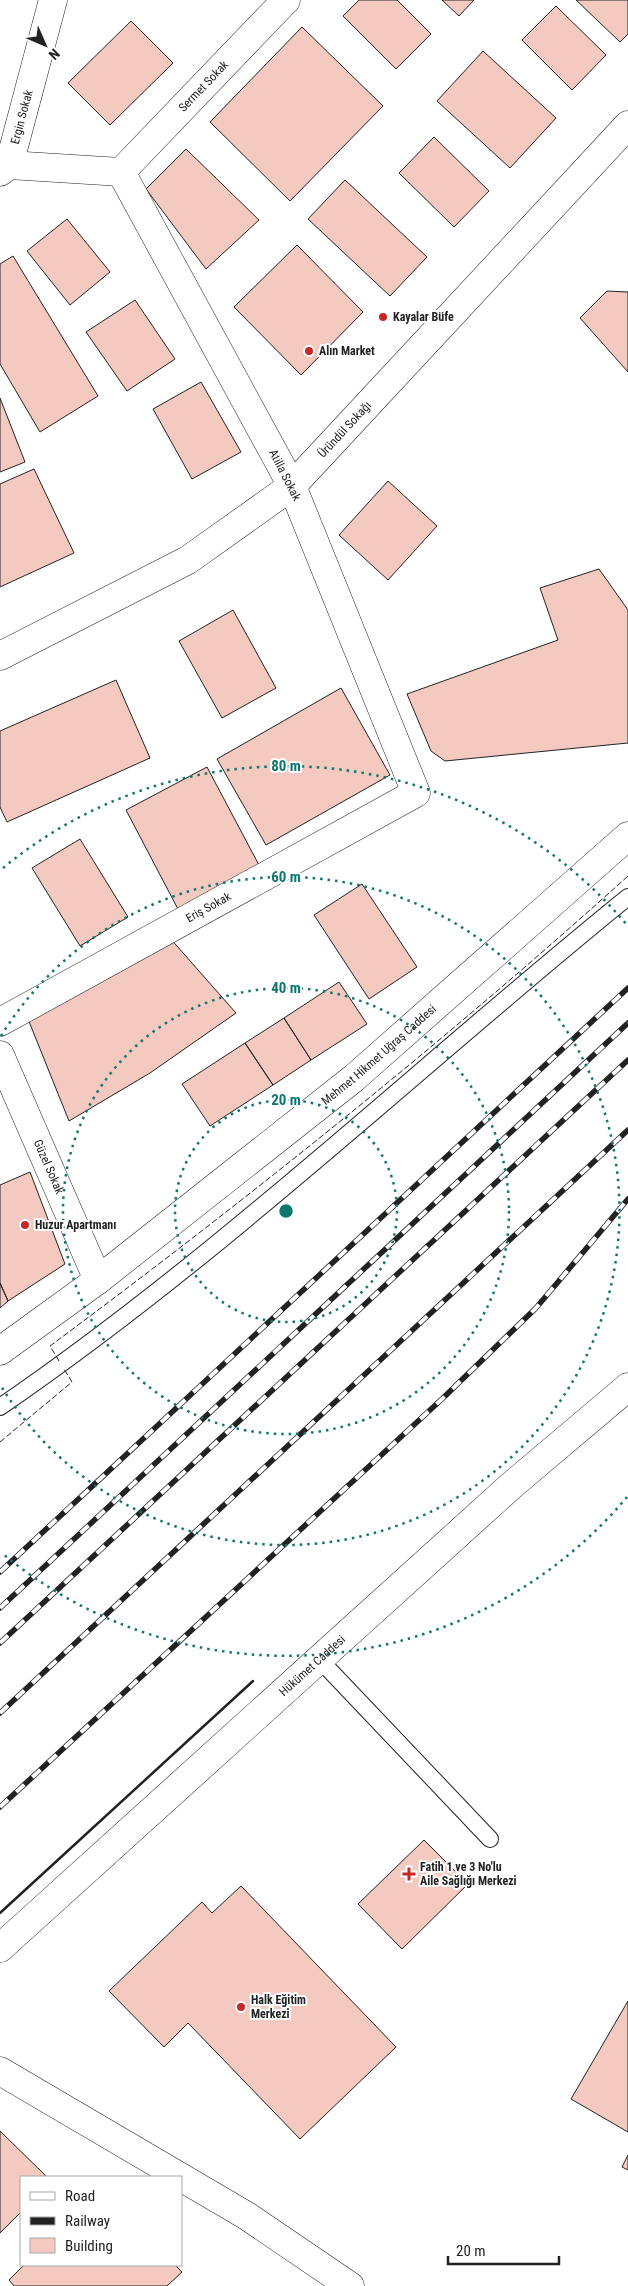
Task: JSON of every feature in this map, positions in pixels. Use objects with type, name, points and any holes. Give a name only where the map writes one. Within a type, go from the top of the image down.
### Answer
[{"type":"street","name":"Ergin Sokak","points":[[5,169],[53,0]]},
{"type":"street","name":"Sermet Sokak","points":[[121,172],[286,0]]},
{"type":"street","name":"Üründül Sokağı","points":[[0,656],[188,560],[292,486],[628,125]]},
{"type":"street","points":[[5,169],[121,172]]},
{"type":"street","name":"Atilla Sokak","points":[[121,172],[292,486],[416,793]]},
{"type":"street","name":"Eriş Sokak","points":[[0,1022],[416,793]]},
{"type":"street","name":"Mehmet Hikmet Uğraş Caddesi","points":[[0,1351],[98,1280],[354,1078],[628,836]]},
{"type":"street","name":"Güzel Sokak","points":[[0,1055],[98,1280]]},
{"type":"street","name":"Hükümet Caddesi","points":[[0,1948],[512,1485],[628,1386]]},
{"type":"street","points":[[0,2070],[179,2176]]},
{"type":"street","points":[[182,2178],[247,2216],[350,2286]]},
{"type":"lane","points":[[0,1408],[62,1365],[171,1281],[378,1108],[543,966],[628,897]]},
{"type":"lane","points":[[319,1659],[490,1839]]},
{"type":"building","points":[[359,0],[397,0],[431,34],[396,69],[343,16]]},
{"type":"building","points":[[442,0],[474,0],[459,16]]},
{"type":"building","points":[[576,0],[628,0],[628,34],[620,42]]},
{"type":"building","points":[[556,6],[606,55],[572,90],[522,40]]},
{"type":"building","points":[[131,21],[173,63],[110,125],[68,83]]},
{"type":"building","points":[[302,27],[383,106],[290,201],[210,122]]},
{"type":"building","points":[[483,51],[556,118],[510,168],[437,101]]},
{"type":"building","points":[[434,137],[489,191],[454,227],[399,173]]},
{"type":"building","points":[[186,149],[259,220],[206,269],[146,189]]},
{"type":"building","points":[[345,180],[427,257],[390,296],[308,219]]},
{"type":"building","points":[[67,219],[110,272],[70,305],[27,251]]},
{"type":"building","points":[[297,245],[363,312],[301,375],[234,307]]},
{"type":"building","points":[[13,256],[98,396],[40,432],[0,364],[0,264]]},
{"type":"building","points":[[607,291],[628,292],[628,372],[580,318]]},
{"type":"building","points":[[135,300],[175,359],[127,391],[86,332]]},
{"type":"building","points":[[201,382],[241,452],[192,479],[153,409]]},
{"type":"building","points":[[0,398],[25,462],[0,472]]},
{"type":"building","points":[[34,469],[74,553],[0,587],[0,484]]},
{"type":"building","points":[[388,481],[437,526],[388,580],[339,535]]},
{"type":"building","points":[[599,569],[628,610],[628,743],[445,761],[431,751],[407,694],[558,640],[540,588]]},
{"type":"building","points":[[233,610],[276,688],[222,718],[179,641]]},
{"type":"building","points":[[116,680],[150,758],[7,822],[0,807],[0,731]]},
{"type":"building","points":[[341,688],[390,775],[266,845],[217,759]]},
{"type":"building","points":[[207,767],[260,867],[179,911],[126,810]]},
{"type":"building","points":[[80,839],[128,917],[80,946],[32,868]]},
{"type":"building","points":[[362,884],[417,967],[369,999],[314,915]]},
{"type":"building","points":[[169,937],[236,1013],[150,1073],[69,1121],[28,1019]]},
{"type":"building","points":[[339,982],[367,1024],[311,1060],[284,1018]]},
{"type":"building","points":[[284,1018],[311,1060],[273,1085],[245,1043]]},
{"type":"building","points":[[245,1043],[273,1085],[210,1126],[182,1084]]},
{"type":"building","name":"Huzur Apartmanı","points":[[30,1172],[65,1264],[8,1301],[0,1283],[0,1185]]},
{"type":"building","points":[[0,1283],[8,1301],[0,1308]]},
{"type":"building","points":[[424,1840],[468,1884],[402,1949],[358,1904]]},
{"type":"building","name":"Halk Eğitim Merkezi","points":[[241,1886],[396,2047],[300,2139],[188,2023],[164,2047],[109,1991],[202,1902],[212,1913]]},
{"type":"building","points":[[628,2001],[628,2132],[571,2099]]},
{"type":"building","points":[[0,2131],[46,2176],[20,2176],[20,2213],[0,2233]]},
{"type":"building","points":[[628,2155],[628,2170],[622,2167]]},
{"type":"building","points":[[23,2266],[176,2266],[182,2272],[167,2286],[14,2286],[9,2280]]},
{"type":"railway","points":[[0,1572],[628,988]]},
{"type":"railway","points":[[0,1608],[628,1023]]},
{"type":"railway","points":[[0,1643],[628,1060]]},
{"type":"railway","points":[[0,1713],[628,1130]]},
{"type":"railway","points":[[0,1807],[442,1399],[536,1308],[628,1199]]},
{"type":"fence","points":[[59,1361],[50,1346],[345,1118],[488,999],[628,876]]},
{"type":"fence","points":[[0,1442],[72,1382],[64,1369]]},
{"type":"wall","points":[[0,1913],[253,1681]]},
{"type":"place","name":"Kayalar Büfe","points":[[383,317]]},
{"type":"place","name":"Alın Market","points":[[309,351]]},
{"type":"place","name":"Huzur Apartmanı","points":[[25,1225]]},
{"type":"place","name":"Fatih 1 ve 3 No'lu Aile Sağlığı Merkezi","points":[[409,1874]]},
{"type":"place","name":"Halk Eğitim Merkezi","points":[[241,2007]]}]
